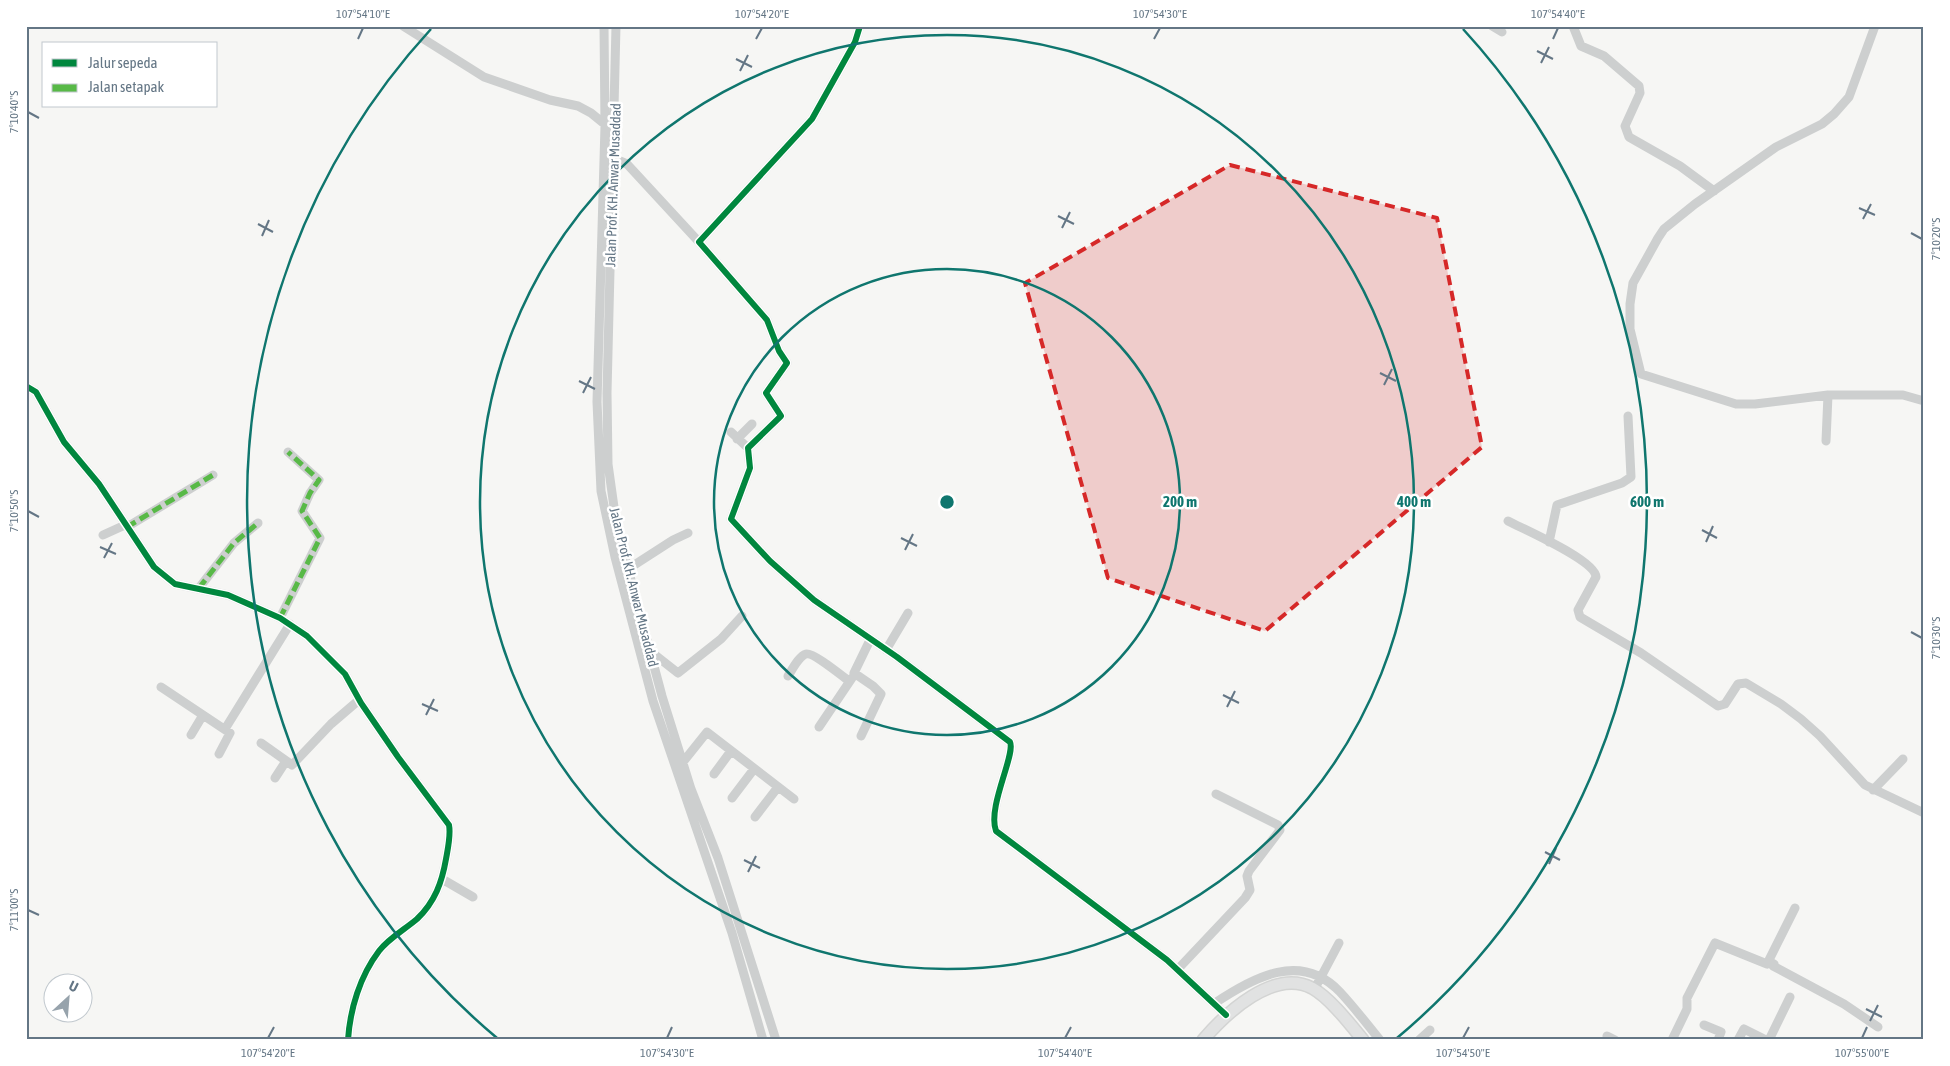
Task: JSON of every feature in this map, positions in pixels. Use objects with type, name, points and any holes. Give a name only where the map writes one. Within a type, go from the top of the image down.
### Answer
[{"type":"main road","points":[[1203,1040],[1220,1009],[1276,986],[1295,982],[1317,983],[1363,1040]]},
{"type":"street","points":[[403,26],[484,77],[550,100],[578,106],[591,113],[604,126],[615,127]]},
{"type":"street","name":"Jalan Prof. KH. Anwar Musaddad","points":[[604,26],[604,126],[597,402],[598,455],[603,505],[636,618],[650,651],[683,762],[718,858],[776,1040]]},
{"type":"street","name":"Jalan Prof. KH. Anwar Musaddad","points":[[616,26],[615,127],[606,393],[608,464],[614,507],[660,727],[732,933],[764,1040]]},
{"type":"street","points":[[699,242],[812,119],[855,42],[860,26]]},
{"type":"street","points":[[1492,26],[1502,32]]},
{"type":"street","points":[[1573,26],[1581,46],[1604,56],[1638,86],[1640,93],[1624,126],[1629,137],[1680,166],[1714,191]]},
{"type":"street","points":[[1875,26],[1849,98],[1834,114],[1822,124],[1776,147],[1664,229],[1646,256],[1634,283],[1630,304],[1630,329],[1640,372],[1682,389],[1736,404],[1755,404],[1828,395],[1903,395],[1924,401]]},
{"type":"street","points":[[613,158],[627,164],[767,320],[779,351],[787,363],[766,393],[781,416],[748,448]]},
{"type":"street","points":[[601,233],[611,233]]},
{"type":"street","points":[[26,386],[36,392],[64,442],[99,484],[123,527],[154,567],[166,579],[180,586],[199,588],[228,595],[280,618],[307,636],[337,666],[398,757],[449,824],[450,836],[442,879],[434,900],[417,918],[386,943],[375,958],[352,1006],[348,1040]]},
{"type":"street","points":[[1826,441],[1828,395]]},
{"type":"street","points":[[1548,542],[1557,505],[1622,483],[1631,477],[1628,416]]},
{"type":"street","points":[[752,424],[734,436],[748,448],[750,468],[731,519],[790,580],[1011,743],[1012,749],[999,786],[996,805],[996,831],[1111,916],[1178,969],[1220,1009],[1239,987],[1264,975],[1301,970],[1317,983],[1340,992],[1380,1040]]},
{"type":"street","points":[[280,618],[320,538],[302,511],[319,480],[288,452]]},
{"type":"street","points":[[102,535],[123,527],[214,475]]},
{"type":"street","points":[[603,505],[614,507]]},
{"type":"street","points":[[1508,521],[1576,556],[1596,573],[1596,577],[1578,610],[1580,617],[1641,653],[1716,705],[1725,704],[1740,683],[1743,682],[1753,687],[1801,719],[1837,753],[1858,778],[1873,790],[1924,813]]},
{"type":"street","points":[[199,588],[234,543],[258,523]]},
{"type":"street","points":[[628,569],[673,540],[688,533]]},
{"type":"street","points":[[886,650],[908,613]]},
{"type":"street","points":[[650,651],[678,673],[721,639],[742,616]]},
{"type":"street","points":[[224,729],[290,624]]},
{"type":"street","points":[[819,727],[852,677],[870,640]]},
{"type":"street","points":[[788,676],[806,654],[815,656],[852,677],[874,686],[881,694],[861,736]]},
{"type":"street","points":[[161,688],[230,733],[219,754]]},
{"type":"street","points":[[262,743],[292,765],[359,700]]},
{"type":"street","points":[[191,736],[203,715]]},
{"type":"street","points":[[683,762],[707,732],[794,799]]},
{"type":"street","points":[[714,774],[732,751]]},
{"type":"street","points":[[1873,790],[1903,759]]},
{"type":"street","points":[[276,778],[286,761]]},
{"type":"street","points":[[732,798],[754,769]]},
{"type":"street","points":[[754,817],[778,787]]},
{"type":"street","points":[[1178,969],[1245,898],[1250,890],[1247,877],[1249,871],[1280,830],[1278,825],[1216,794]]},
{"type":"street","points":[[442,879],[473,898]]},
{"type":"street","points":[[1672,1040],[1687,1008],[1687,998],[1715,943],[1763,964],[1769,961],[1795,908]]},
{"type":"street","points":[[1317,983],[1339,943]]},
{"type":"street","points":[[1769,961],[1774,964],[1773,966],[1844,1004],[1878,1027]]},
{"type":"street","points":[[1738,1040],[1747,1029],[1768,1040],[1790,997]]},
{"type":"street","points":[[1704,1025],[1721,1032],[1718,1040]]},
{"type":"street","points":[[1419,1040],[1430,1030]]},
{"type":"highlighted area","points":[[1230,165],[1437,218],[1482,447],[1265,631],[1108,578],[1025,283]]},
{"type":"marked path","points":[[280,618],[320,538],[302,511],[310,493],[319,480],[288,452]]},
{"type":"marked path","points":[[127,527],[213,475]]},
{"type":"marked path","points":[[199,588],[234,543],[258,523]]},
{"type":"cycle path","points":[[860,26],[855,42],[812,119],[699,242],[767,320],[779,351],[787,363],[766,393],[781,416],[748,448],[750,468],[731,519],[770,561],[814,600],[897,657],[1010,742],[1009,758],[995,809],[994,821],[996,831],[1167,960],[1226,1015]]},
{"type":"cycle path","points":[[26,386],[36,392],[64,442],[99,484],[154,567],[175,584],[228,595],[280,618],[307,636],[345,674],[361,703],[398,757],[449,825],[448,850],[437,891],[429,906],[417,919],[387,942],[366,971],[357,993],[348,1040]]}]
